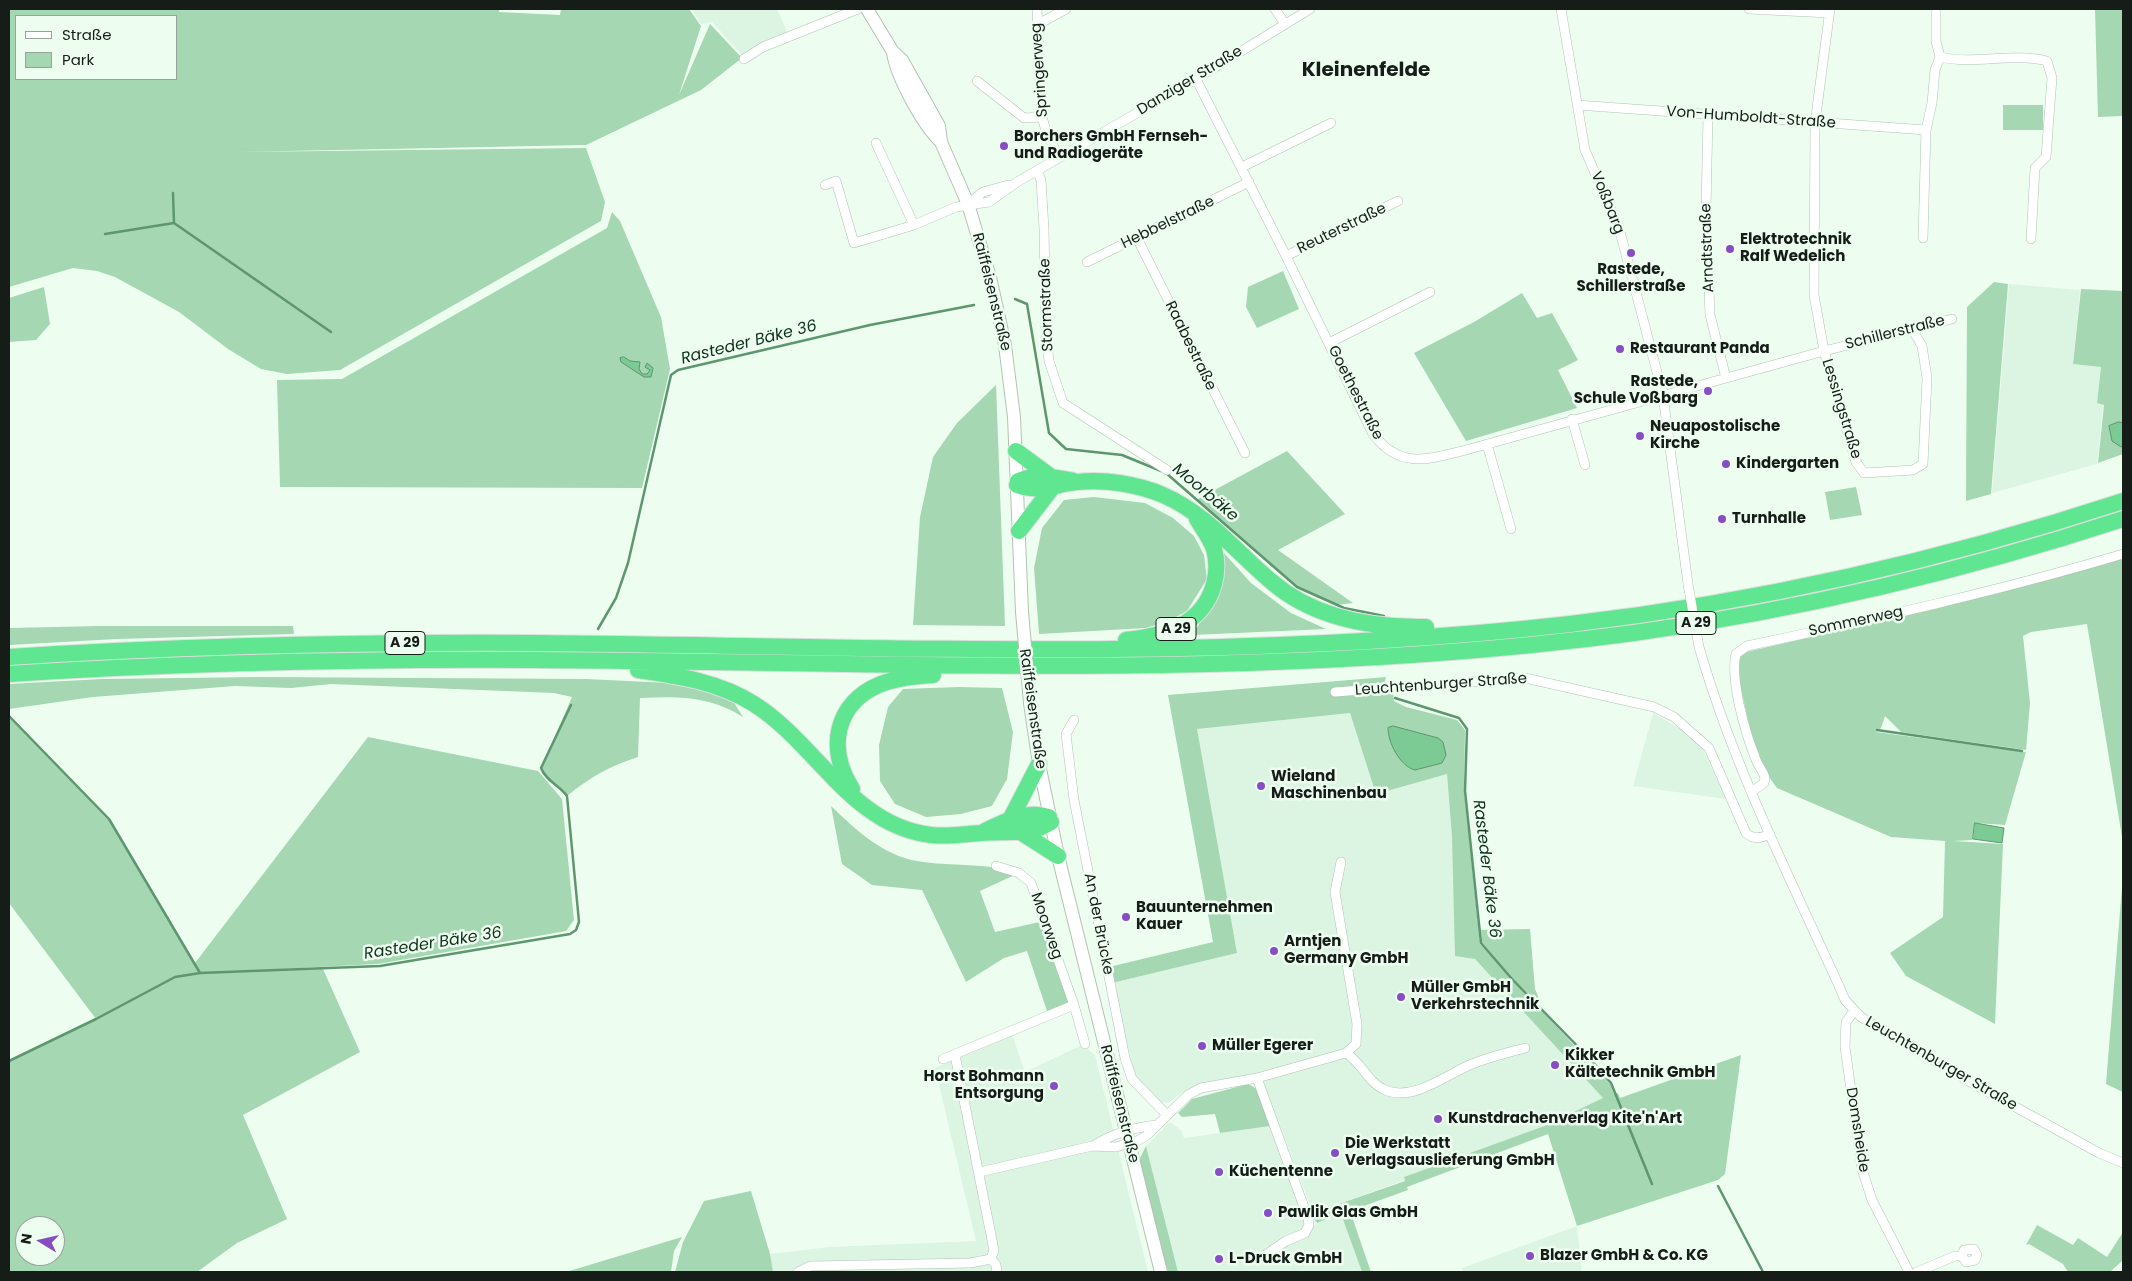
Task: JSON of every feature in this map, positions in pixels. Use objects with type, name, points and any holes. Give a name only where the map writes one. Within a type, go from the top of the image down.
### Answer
[{"type":"highway","points":[[1016,450],[1051,482]]},
{"type":"highway","points":[[1019,531],[1051,482]]},
{"type":"highway","points":[[1018,483],[1027,489],[1051,482],[1126,484],[1162,494],[1194,512],[1215,527],[1273,583],[1295,598],[1342,618],[1371,624],[1406,627],[1479,625],[1550,618],[1570,624]]},
{"type":"highway","name":"A 29","points":[[9,657],[257,645],[400,643],[1040,649],[1186,648],[1367,641],[1570,624],[1722,602],[1843,579],[2020,534],[2123,501]]},
{"type":"highway","name":"A 29","points":[[1040,649],[1059,642],[1120,640],[1161,635],[1199,613],[1212,592],[1216,566],[1214,550],[1194,512]]},
{"type":"highway","name":"A 29","points":[[9,674],[258,662],[533,660],[1039,666],[1186,665],[1366,658],[1458,652],[1637,632],[1726,619],[1855,594],[2024,550],[2123,519]]},
{"type":"highway","points":[[533,660],[548,668],[627,669],[678,676],[735,693],[784,725],[838,784],[858,800]]},
{"type":"highway","name":"A 29","points":[[1039,666],[1006,673],[917,676],[898,679],[870,690],[856,700],[846,713],[837,739],[841,769],[858,800],[890,823],[911,831],[947,836],[981,832],[1011,818],[1039,815],[1050,819]]},
{"type":"highway","points":[[1011,818],[1039,764]]},
{"type":"highway","points":[[981,832],[1022,833],[1043,827],[1050,819]]},
{"type":"highway","points":[[1022,833],[1058,856]]},
{"type":"main road","name":"Raiffeisenstraße","points":[[867,9],[893,52],[902,60],[939,126],[941,142],[968,204],[999,316],[1010,379],[1018,483],[1022,612],[1030,703],[1039,764],[1058,856],[1126,1137],[1161,1272]]},
{"type":"street","points":[[744,59],[763,47],[858,9]]},
{"type":"street","name":"Springerweg","points":[[1037,9],[1042,117],[1047,134],[1059,157]]},
{"type":"street","points":[[1037,22],[1044,21],[1066,9]]},
{"type":"street","points":[[1275,9],[1285,24]]},
{"type":"street","name":"Danziger Straße","points":[[825,186],[836,181],[854,242],[914,225],[968,204],[988,202],[1017,182],[1196,79],[1310,9]]},
{"type":"street","name":"Voßbarg","points":[[1561,9],[1585,150],[1619,228],[1663,395]]},
{"type":"street","points":[[1749,9],[1829,11],[1815,123],[1814,296],[1824,351]]},
{"type":"street","points":[[1923,238],[1926,130],[1935,70],[1940,57],[1936,40],[1936,9]]},
{"type":"street","points":[[1940,57],[1958,61],[2032,57],[2048,61],[2052,78],[2046,157],[2036,168],[2031,239]]},
{"type":"street","name":"Goethestraße","points":[[1196,79],[1242,167],[1373,434],[1390,452],[1402,457],[1428,459],[1663,395]]},
{"type":"street","points":[[977,81],[1024,118],[1042,117]]},
{"type":"street","name":"Von-Humboldt-Straße","points":[[1577,104],[1708,116],[1926,130]]},
{"type":"street","name":"Arndtstraße","points":[[1708,116],[1706,210],[1710,315],[1726,378]]},
{"type":"street","points":[[1242,167],[1331,123]]},
{"type":"street","points":[[876,143],[914,225]]},
{"type":"street","name":"Stormstraße","points":[[1037,171],[1041,180],[1044,228],[1046,334],[1049,361],[1062,403],[1167,470]]},
{"type":"street","name":"Hebbelstraße","points":[[1088,262],[1249,182]]},
{"type":"street","name":"Reuterstraße","points":[[1286,256],[1398,201]]},
{"type":"street","name":"Raabestraße","points":[[1137,238],[1245,453]]},
{"type":"street","points":[[1329,343],[1430,292]]},
{"type":"street","name":"Schillerstraße","points":[[1663,395],[1824,351],[1952,319]]},
{"type":"street","name":"Lessingstraße","points":[[1824,351],[1856,462],[1862,471],[1874,474],[1913,470],[1921,467],[1925,458],[1927,378],[1922,346],[1912,329]]},
{"type":"street","name":"Leuchtenburger Straße","points":[[1663,395],[1688,584],[1699,647],[1729,742],[1839,986],[1854,1011],[1861,1017],[1963,1078],[2099,1153],[2123,1163]]},
{"type":"street","points":[[1572,420],[1585,465]]},
{"type":"street","points":[[1487,444],[1511,529]]},
{"type":"street","name":"Sommerweg","points":[[1751,792],[1764,783],[1765,778],[1751,747],[1734,664],[1736,654],[1747,646],[1947,603],[2123,554]]},
{"type":"street","name":"Leuchtenburger Straße","points":[[1335,692],[1525,678],[1654,707],[1674,717],[1709,748],[1746,833],[1750,837],[1757,838],[1770,834]]},
{"type":"street","name":"An der Brücke","points":[[1074,720],[1066,734],[1074,800],[1125,1058],[1132,1079],[1168,1115]]},
{"type":"street","points":[[980,1172],[1092,1146],[1112,1134],[1126,1137],[1146,1136],[1188,1095],[1201,1088],[1257,1078],[1346,1053],[1356,1044],[1357,1024],[1336,892],[1341,862]]},
{"type":"street","name":"Moorweg","points":[[996,866],[1019,873],[1031,883],[1074,1005],[1085,1044]]},
{"type":"street","points":[[943,1059],[1074,1005]]},
{"type":"street","name":"Domsheide","points":[[1854,1011],[1846,1022],[1845,1047],[1862,1169],[1872,1200],[1908,1272]]},
{"type":"street","points":[[1346,1053],[1354,1058],[1378,1086],[1386,1090],[1399,1092],[1416,1090],[1473,1063],[1524,1048]]},
{"type":"street","points":[[955,1055],[980,1172],[994,1250],[991,1259]]},
{"type":"street","points":[[1257,1078],[1308,1218],[1309,1226],[1304,1233],[1286,1241],[1258,1260]]},
{"type":"street","points":[[1126,1137],[1156,1125]]},
{"type":"street","points":[[1917,1272],[1955,1256],[1962,1256]]},
{"type":"street","points":[[798,1272],[810,1266],[970,1263],[991,1259]]},
{"type":"street","points":[[991,1259],[996,1266],[997,1272]]},
{"type":"shaded area","points":[[692,9],[777,9],[788,34],[744,57],[712,22],[701,24]]},
{"type":"shaded area","points":[[2009,284],[2080,290],[2073,364],[2101,367],[2097,403],[2103,405],[2097,464],[1992,493]]},
{"type":"shaded area","points":[[624,357],[630,361],[640,362],[639,369],[642,374],[647,374],[650,370],[645,367],[647,363],[653,368],[651,377],[644,377],[621,362],[620,358]]},
{"type":"shaded area","points":[[2119,422],[2123,423],[2123,446],[2121,447],[2112,441],[2109,426]]},
{"type":"shaded area","points":[[1350,713],[1376,793],[1447,774],[1452,837],[1475,959],[1604,1098],[1547,1125],[1404,1177],[1405,1180],[1313,1213],[1260,1073],[1202,1084],[1186,1090],[1168,1103],[1158,1102],[1135,1076],[1112,983],[1237,953],[1196,729]]},
{"type":"shaded area","points":[[1653,713],[1680,729],[1702,747],[1726,799],[1633,786]]},
{"type":"shaded area","points":[[1393,726],[1438,738],[1443,742],[1446,755],[1442,763],[1415,770],[1404,764],[1390,740],[1388,728]]},
{"type":"shaded area","points":[[1975,823],[2004,828],[2002,843],[1973,839]]},
{"type":"shaded area","points":[[1012,1034],[1025,1072],[1082,1045],[1095,1055],[1148,1272],[773,1272],[770,1254],[829,1247],[976,1241],[935,1068]]},
{"type":"shaded area","points":[[1170,1122],[1181,1130],[1184,1138],[1270,1126],[1305,1219],[1303,1229],[1341,1214],[1362,1272],[1178,1272],[1146,1146]]},
{"type":"shaded area","points":[[1577,1226],[1582,1272],[1463,1272],[1462,1268]]},
{"type":"green space","points":[[9,9],[499,9],[499,12],[560,15],[561,9],[689,9],[701,26],[679,95],[710,24],[742,58],[701,90],[586,145],[237,152],[586,148],[605,202],[601,221],[340,370],[287,374],[261,369],[228,349],[179,312],[115,277],[97,271],[73,268],[9,287]]},
{"type":"green space","points":[[2095,9],[2123,9],[2123,116],[2098,117]]},
{"type":"green space","points":[[2003,105],[2043,105],[2043,130],[2003,130]]},
{"type":"green space","points":[[612,212],[620,221],[661,317],[670,369],[642,488],[280,487],[277,380],[342,379],[607,228]]},
{"type":"green space","points":[[1283,271],[1299,309],[1257,328],[1246,307],[1248,287]]},
{"type":"green space","points":[[1994,282],[2008,284],[1991,494],[1966,501],[1967,307]]},
{"type":"green space","points":[[44,287],[50,324],[36,340],[9,342],[9,298]]},
{"type":"green space","points":[[2081,289],[2123,291],[2123,423],[2109,426],[2121,447],[2123,446],[2123,454],[2098,463],[2104,405],[2097,403],[2101,367],[2073,364]]},
{"type":"green space","points":[[1522,293],[1537,318],[1552,313],[1578,360],[1558,370],[1577,408],[1466,441],[1414,353],[1474,322]]},
{"type":"green space","points":[[996,385],[1005,626],[913,625],[920,517],[933,457],[957,423]]},
{"type":"green space","points":[[1287,451],[1345,514],[1278,550],[1353,603],[1337,605],[1297,587],[1196,500]]},
{"type":"green space","points":[[1856,487],[1862,515],[1830,520],[1825,492]]},
{"type":"green space","points":[[1094,497],[1145,503],[1173,518],[1194,536],[1204,555],[1207,579],[1187,611],[1169,621],[1146,628],[1039,634],[1034,568],[1042,528],[1064,500]]},
{"type":"green space","points":[[1223,552],[1251,583],[1291,613],[1326,629],[1192,635],[1216,598]]},
{"type":"green space","points":[[2123,556],[2123,843],[2087,624],[2031,632],[2023,636],[2030,703],[2026,750],[1901,732],[1885,716],[1881,728],[1876,732],[2026,752],[2005,825],[1975,823],[1972,840],[1953,841],[2003,844],[1995,1024],[1906,976],[1890,953],[1943,917],[1945,841],[1891,837],[1777,788],[1757,760],[1736,667],[1742,653],[1896,617]]},
{"type":"green space","points":[[293,626],[294,634],[117,639],[9,645],[9,628]]},
{"type":"green space","points":[[260,677],[586,679],[690,684],[733,701],[743,717],[731,710],[706,701],[667,697],[640,698],[638,757],[618,764],[601,773],[567,796],[546,776],[541,768],[572,697],[554,693],[331,684],[291,688],[235,686],[93,697],[9,709],[9,684],[102,679]]},
{"type":"green space","points":[[1386,677],[1383,692],[1393,692],[1394,701],[1406,707],[1457,720],[1465,730],[1464,791],[1480,944],[1610,1084],[1614,1094],[1618,1093],[1620,1098],[1741,1055],[1725,1174],[1718,1180],[1577,1226],[1548,1134],[1407,1187],[1408,1190],[1350,1211],[1371,1272],[1362,1272],[1341,1214],[1317,1223],[1313,1218],[1313,1213],[1405,1181],[1404,1177],[1547,1125],[1603,1098],[1475,959],[1455,956],[1452,837],[1447,774],[1376,794],[1350,713],[1197,729],[1237,953],[1112,983],[1109,967],[1213,942],[1168,695]]},
{"type":"green space","points":[[1002,688],[1013,732],[1007,779],[992,806],[961,814],[926,817],[895,804],[880,781],[879,745],[888,707],[903,689]]},
{"type":"green space","points":[[9,716],[109,819],[195,963],[368,737],[538,771],[562,799],[574,920],[566,931],[378,964],[240,971],[323,969],[360,1052],[243,1115],[287,1219],[237,1243],[197,1272],[9,1272],[9,1061],[96,1019],[9,903]]},
{"type":"green space","points":[[831,806],[870,840],[904,858],[930,863],[993,867],[1019,873],[980,891],[995,932],[1044,921],[1074,1005],[1049,1017],[1027,951],[1004,958],[966,982],[922,890],[872,885],[842,864]]},
{"type":"green space","points":[[2123,875],[2123,1092],[2106,1084]]},
{"type":"green space","points":[[1530,929],[1535,989],[1540,1001],[1538,1003],[1513,979],[1482,942],[1481,930]]},
{"type":"green space","points":[[1248,1084],[1257,1089],[1270,1126],[1220,1133],[1215,1114],[1182,1117],[1178,1113],[1192,1099]]},
{"type":"green space","points":[[1146,1146],[1178,1272],[1168,1272],[1139,1160]]},
{"type":"green space","points":[[751,1191],[770,1254],[773,1272],[675,1272],[683,1242],[704,1201]]},
{"type":"green space","points":[[2037,1225],[2073,1245],[2078,1238],[2107,1257],[2123,1232],[2123,1260],[2110,1272],[2068,1272],[2063,1264],[2029,1244],[2026,1245]]},
{"type":"green space","points":[[682,1237],[674,1251],[671,1272],[566,1272]]},
{"type":"waterway","points":[[173,193],[174,223]]},
{"type":"waterway","points":[[105,234],[174,223],[331,332]]},
{"type":"waterway","name":"Moorbäke","points":[[1015,299],[1027,304],[1049,433],[1066,449],[1122,455],[1161,471]]},
{"type":"waterway","name":"Rasteder Bäke 36","points":[[598,629],[616,598],[628,563],[671,375],[678,370],[870,325],[974,305]]},
{"type":"waterway","name":"Moorbäke","points":[[1166,473],[1297,587],[1344,608],[1384,616]]},
{"type":"waterway","name":"Rasteder Bäke 36","points":[[1395,698],[1459,718],[1467,729],[1465,791],[1481,943],[1512,979],[1611,1083],[1652,1184]]},
{"type":"waterway","name":"Rasteder Bäke 36","points":[[9,1061],[96,1019],[175,977],[200,973],[380,966],[570,934],[576,930],[579,922],[567,796],[546,776],[541,768],[571,705]]},
{"type":"waterway","points":[[9,716],[109,819],[200,973]]},
{"type":"waterway","points":[[1877,730],[2022,751]]},
{"type":"waterway","points":[[1718,1186],[1763,1272]]},
{"type":"place","name":"Borchers GmbH Fernseh- und Radiogeräte","points":[[1004,146]]},
{"type":"place","name":"Elektrotechnik Ralf Wedelich","points":[[1730,249]]},
{"type":"place","name":"Rastede, Schillerstraße","points":[[1631,253]]},
{"type":"place","name":"Restaurant Panda","points":[[1620,349]]},
{"type":"place","name":"Rastede, Schule Voßbarg","points":[[1708,391]]},
{"type":"place","name":"Neuapostolische Kirche","points":[[1640,436]]},
{"type":"place","name":"Kindergarten","points":[[1726,464]]},
{"type":"place","name":"Turnhalle","points":[[1722,519]]},
{"type":"place","name":"Wieland Maschinenbau","points":[[1261,786]]},
{"type":"place","name":"Bauunternehmen Kauer","points":[[1126,917]]},
{"type":"place","name":"Arntjen Germany GmbH","points":[[1274,951]]},
{"type":"place","name":"Müller GmbH Verkehrstechnik","points":[[1401,997]]},
{"type":"place","name":"Müller Egerer","points":[[1202,1046]]},
{"type":"place","name":"Kikker Kältetechnik GmbH","points":[[1555,1065]]},
{"type":"place","name":"Horst Bohmann Entsorgung","points":[[1054,1086]]},
{"type":"place","name":"Kunstdrachenverlag Kite'n'Art","points":[[1438,1119]]},
{"type":"place","name":"Die Werkstatt Verlagsauslieferung GmbH","points":[[1335,1153]]},
{"type":"place","name":"Küchentenne","points":[[1219,1172]]},
{"type":"place","name":"Pawlik Glas GmbH","points":[[1268,1213]]},
{"type":"place","name":"Blazer GmbH & Co. KG","points":[[1530,1256]]},
{"type":"place","name":"L-Druck GmbH","points":[[1219,1259]]},
{"type":"district","name":"Kleinenfelde","points":[[1366,71]]}]
